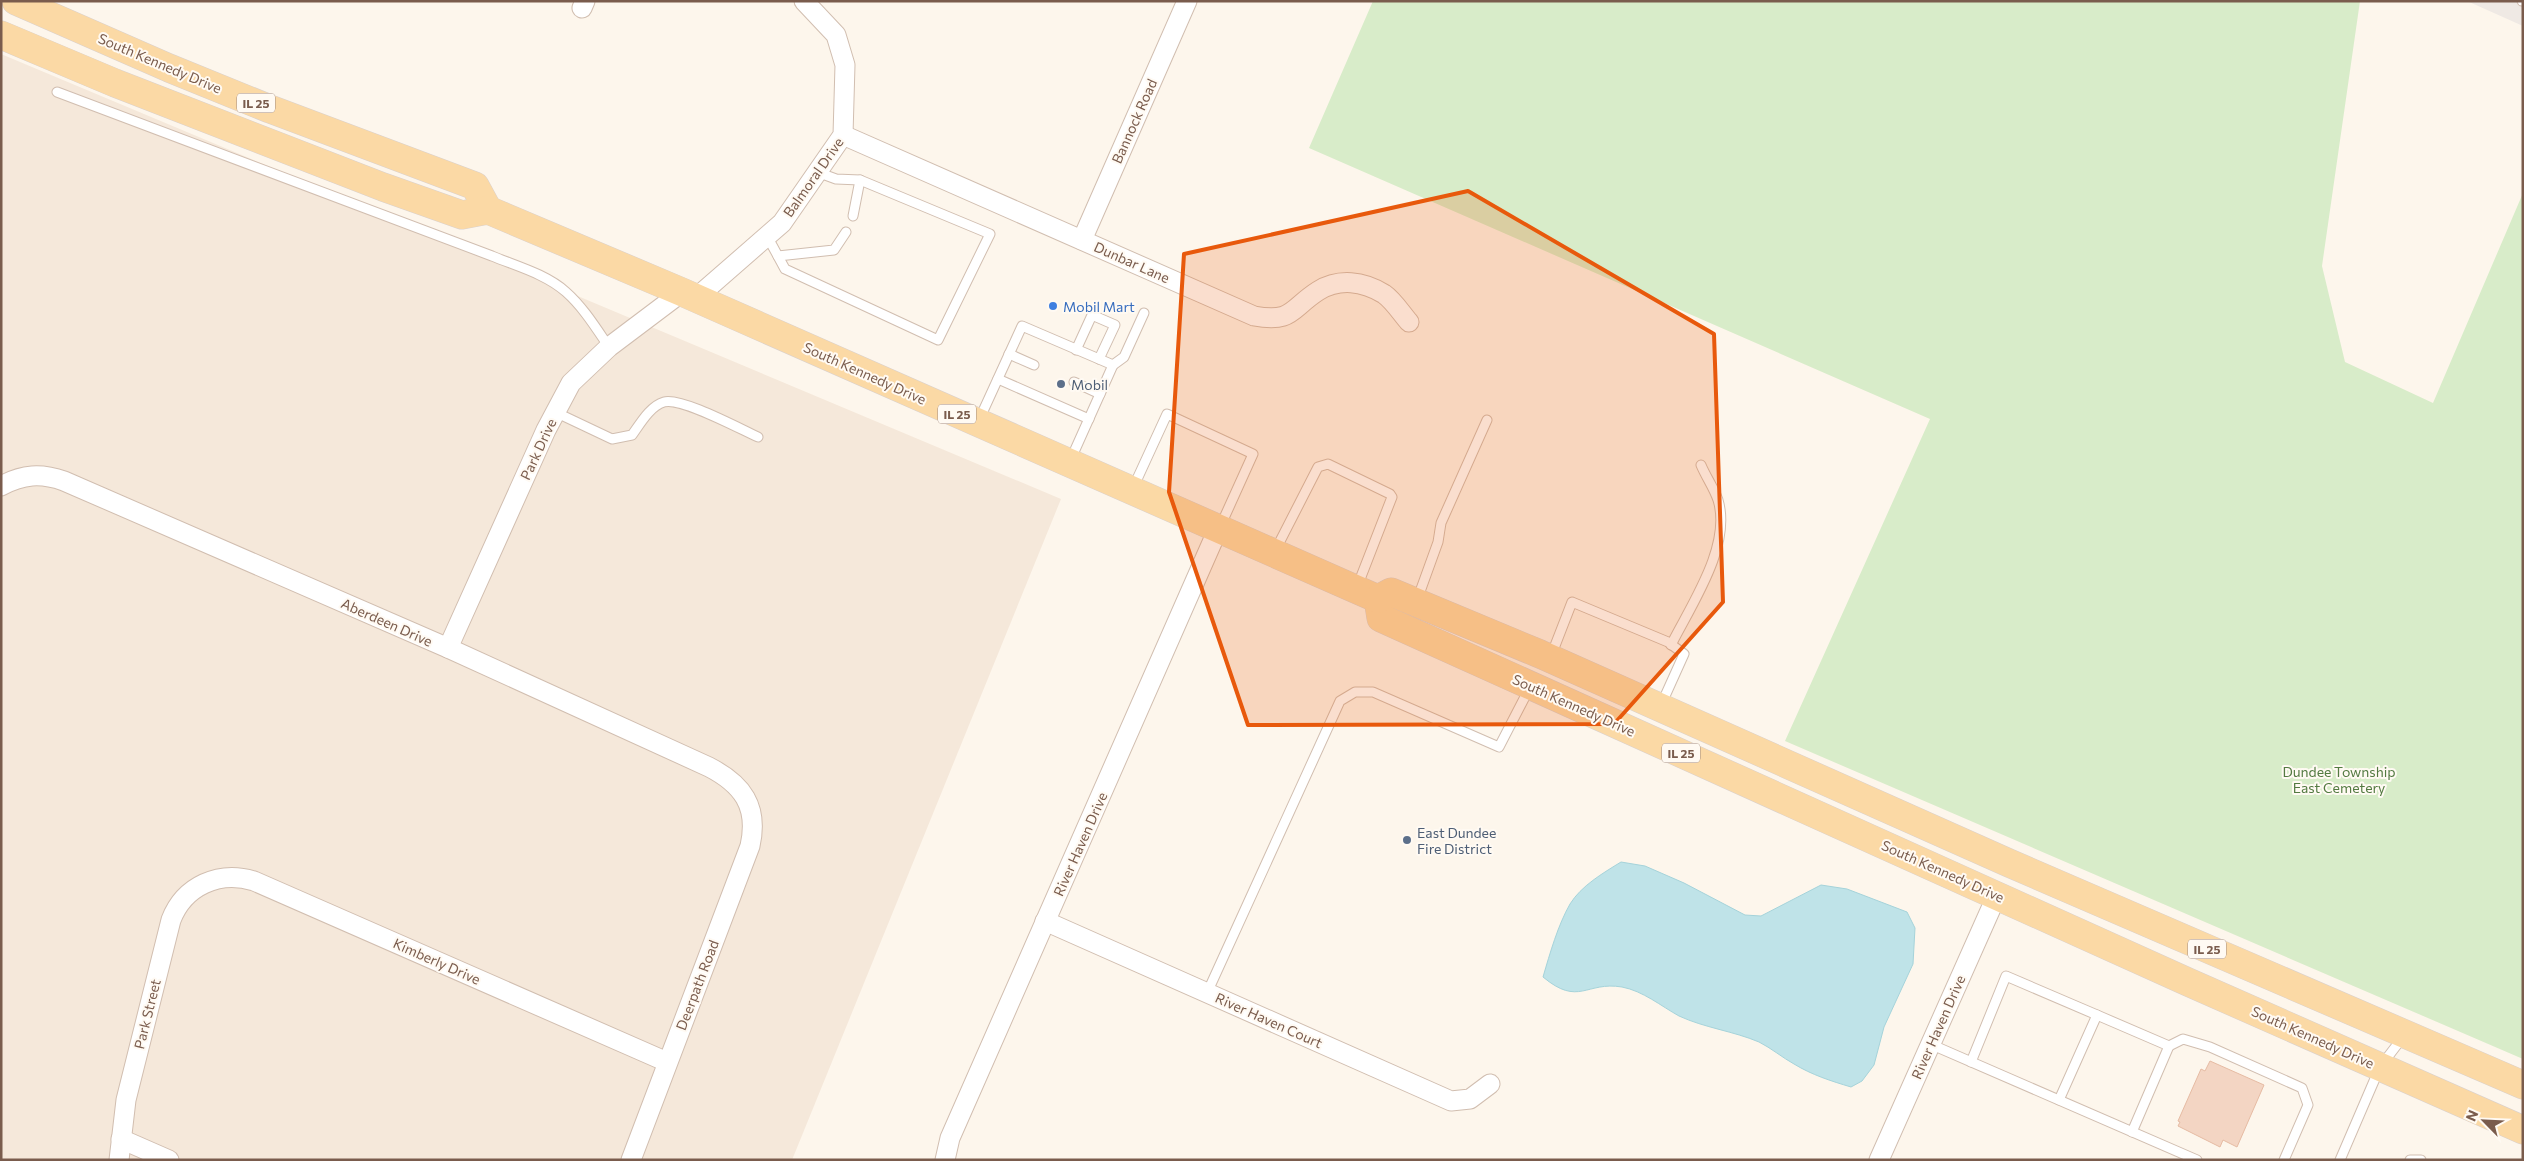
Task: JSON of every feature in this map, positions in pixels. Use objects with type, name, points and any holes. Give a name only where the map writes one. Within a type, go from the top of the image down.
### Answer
[{"type":"main road","name":"South Kennedy Drive","points":[[16,1],[168,68],[270,109],[475,186],[488,210],[689,295],[1367,595],[1381,618],[2523,1130]]},
{"type":"main road","name":"IL 25","points":[[1,35],[115,84],[383,187],[462,215],[488,210]]},
{"type":"main road","name":"IL 25","points":[[1367,595],[1391,592],[1550,658],[2009,863],[2523,1085]]},
{"type":"street","name":"Balmoral Drive","points":[[689,295],[782,223],[844,135],[845,64],[836,35],[804,1]]},
{"type":"street","name":"Bannock Road","points":[[1082,240],[1187,1]]},
{"type":"street","name":"Dunbar Lane","points":[[844,135],[1254,316],[1272,320],[1288,316],[1319,291],[1344,281],[1362,284],[1385,294],[1409,322]]},
{"type":"street","name":"Park Drive","points":[[448,648],[555,412],[571,384],[609,347],[689,295]]},
{"type":"street","name":"Aberdeen Drive","points":[[4,484],[32,475],[49,476],[64,481],[448,648],[716,770],[735,783],[750,808]]},
{"type":"street","name":"River Haven Drive","points":[[945,1160],[950,1138],[1218,530]]},
{"type":"street","name":"Deerpath Road","points":[[631,1160],[748,852],[752,832],[750,808]]},
{"type":"street","name":"Kimberly Drive","points":[[205,883],[229,877],[254,881],[667,1062]]},
{"type":"street","name":"Park Street","points":[[119,1160],[126,1100],[168,927],[182,899],[205,883]]},
{"type":"street","name":"River Haven Drive","points":[[1879,1160],[1997,895]]},
{"type":"street","name":"River Haven Court","points":[[1045,921],[1451,1101],[1470,1099],[1490,1084]]},
{"type":"street","points":[[121,1138],[169,1160]]},
{"type":"lane","points":[[57,92],[492,256],[537,275],[571,296],[609,347]]},
{"type":"lane","points":[[767,236],[785,269],[938,340],[990,234],[860,180],[836,179],[817,172]]},
{"type":"lane","points":[[853,216],[860,180]]},
{"type":"lane","points":[[778,256],[834,250],[846,232]]},
{"type":"lane","points":[[1070,463],[1112,365],[1124,357],[1144,313]]},
{"type":"lane","points":[[1076,350],[1092,315],[1115,325],[1099,359]]},
{"type":"lane","points":[[978,423],[1022,326],[1112,365]]},
{"type":"lane","points":[[1009,354],[1034,365]]},
{"type":"lane","points":[[998,379],[1089,419]]},
{"type":"lane","points":[[1074,382],[1100,394]]},
{"type":"lane","points":[[555,412],[612,439],[632,435],[649,413],[664,402],[678,401],[758,437]]},
{"type":"lane","points":[[1132,490],[1166,414],[1253,454],[1218,530]]},
{"type":"lane","points":[[1416,602],[1438,542],[1442,523],[1488,420]]},
{"type":"lane","points":[[1274,554],[1318,467],[1328,464],[1390,494],[1392,497],[1367,595]]},
{"type":"lane","points":[[1671,645],[1713,562],[1721,522],[1718,500],[1701,465]]},
{"type":"lane","points":[[1550,658],[1572,602],[1671,645],[1684,654],[1660,708]]},
{"type":"lane","points":[[1208,993],[1340,701],[1355,692],[1373,692],[1499,747],[1531,686]]},
{"type":"lane","points":[[1971,1062],[2006,976],[2169,1046]]},
{"type":"lane","points":[[2060,1100],[2097,1015]]},
{"type":"lane","points":[[2340,1160],[2380,1067],[2405,1035]]},
{"type":"lane","points":[[2132,1132],[2169,1046],[2183,1038],[2302,1088],[2308,1105],[2284,1160]]},
{"type":"lane","points":[[1930,1044],[2198,1160]]},
{"type":"lane","points":[[2410,1160],[2421,1160]]},
{"type":"highlighted area","points":[[1468,191],[1714,334],[1723,602],[1614,724],[1248,725],[1169,492],[1184,254]]},
{"type":"shaded area","points":[[2467,1],[2523,1],[2523,26]]},
{"type":"shaded area","points":[[1,54],[1061,499],[792,1160],[1,1160]]},
{"type":"green space","name":"Dundee Township East Cemetery","points":[[1373,1],[2360,1],[2322,266],[2345,362],[2433,403],[2523,193],[2523,1059],[1785,741],[1930,419],[1309,148]]},
{"type":"water","points":[[1621,862],[1645,866],[1684,883],[1745,915],[1761,916],[1821,885],[1847,889],[1907,912],[1915,928],[1913,964],[1884,1027],[1874,1065],[1862,1081],[1851,1087],[1822,1077],[1790,1062],[1759,1042],[1679,1016],[1645,995],[1630,989],[1610,986],[1574,992],[1555,986],[1543,977],[1558,930],[1570,904],[1586,886]]},
{"type":"building","points":[[2210,1061],[2264,1085],[2237,1147],[2223,1140],[2220,1147],[2178,1126],[2180,1122],[2178,1121],[2201,1069],[2205,1071]]},
{"type":"place","name":"Mobil Mart","points":[[1053,306]]},
{"type":"place","name":"Mobil","points":[[1061,384]]},
{"type":"place","name":"East Dundee Fire District","points":[[1407,840]]}]
